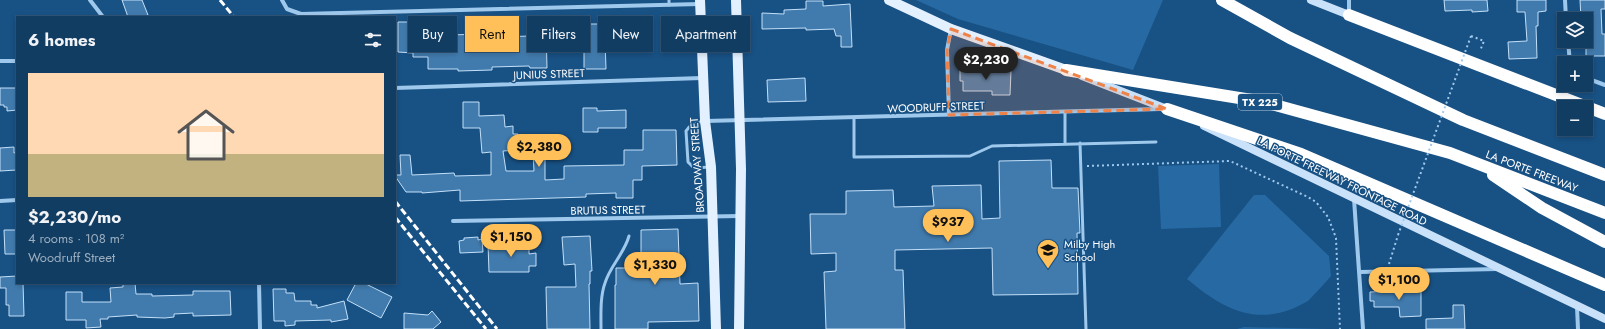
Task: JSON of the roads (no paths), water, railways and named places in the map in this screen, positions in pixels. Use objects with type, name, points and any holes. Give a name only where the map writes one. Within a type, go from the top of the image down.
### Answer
[{"type":"highway","name":"LA PORTE FREEWAY","points":[[1222,0],[1290,38],[1463,120],[1605,175]]},
{"type":"highway","points":[[1349,15],[1605,114]]},
{"type":"highway","name":"LA PORTE FREEWAY","points":[[1066,70],[1264,102],[1450,153],[1605,212]]},
{"type":"highway","points":[[1167,109],[1301,154],[1605,285]]},
{"type":"highway","points":[[1475,163],[1542,208],[1605,242]]},
{"type":"main road","points":[[736,0],[740,121],[739,329]]},
{"type":"main road","points":[[889,0],[951,29],[1066,70]]},
{"type":"main road","points":[[1311,0],[1349,15]]},
{"type":"main road","name":"BROADWAY STREET","points":[[700,2],[705,121],[711,167],[716,329]]},
{"type":"main road","name":"LA PORTE FREEWAY FRONTAGE ROAD","points":[[1066,70],[1167,109],[1605,319]]},
{"type":"street","points":[[90,0],[102,16]]},
{"type":"street","points":[[282,0],[287,9],[301,14],[700,2]]},
{"type":"street","points":[[1349,0],[1349,15]]},
{"type":"street","points":[[1565,0],[1566,12]]},
{"type":"street","points":[[949,116],[947,50],[951,29]]},
{"type":"street","points":[[0,61],[16,61]]},
{"type":"street","name":"JUNIUS STREET","points":[[396,88],[703,78]]},
{"type":"street","points":[[1593,81],[1605,85]]},
{"type":"street","name":"WOODRUFF STREET","points":[[705,121],[949,116],[1167,109]]},
{"type":"street","points":[[1354,199],[1363,329]]},
{"type":"street","points":[[0,201],[16,200]]},
{"type":"street","name":"BRUTUS STREET","points":[[453,222],[740,216]]},
{"type":"street","points":[[1360,272],[1500,269]]},
{"type":"street","points":[[259,284],[260,329]]},
{"type":"street","points":[[1577,306],[1578,329]]},
{"type":"lane","points":[[1065,112],[1065,144]]},
{"type":"lane","points":[[854,118],[854,157],[970,156],[992,146],[1156,142]]},
{"type":"lane","points":[[705,121],[693,123],[686,131],[688,162],[694,168],[711,167]]},
{"type":"lane","points":[[1080,143],[1086,329]]},
{"type":"lane","points":[[601,329],[601,298],[605,282],[615,263],[626,248],[630,236]]},
{"type":"railway","points":[[220,0],[233,16]]},
{"type":"railway","points":[[396,202],[497,329]]},
{"type":"railway","points":[[396,218],[486,329]]},
{"type":"place","name":"Milby High School","points":[[1048,270]]}]
